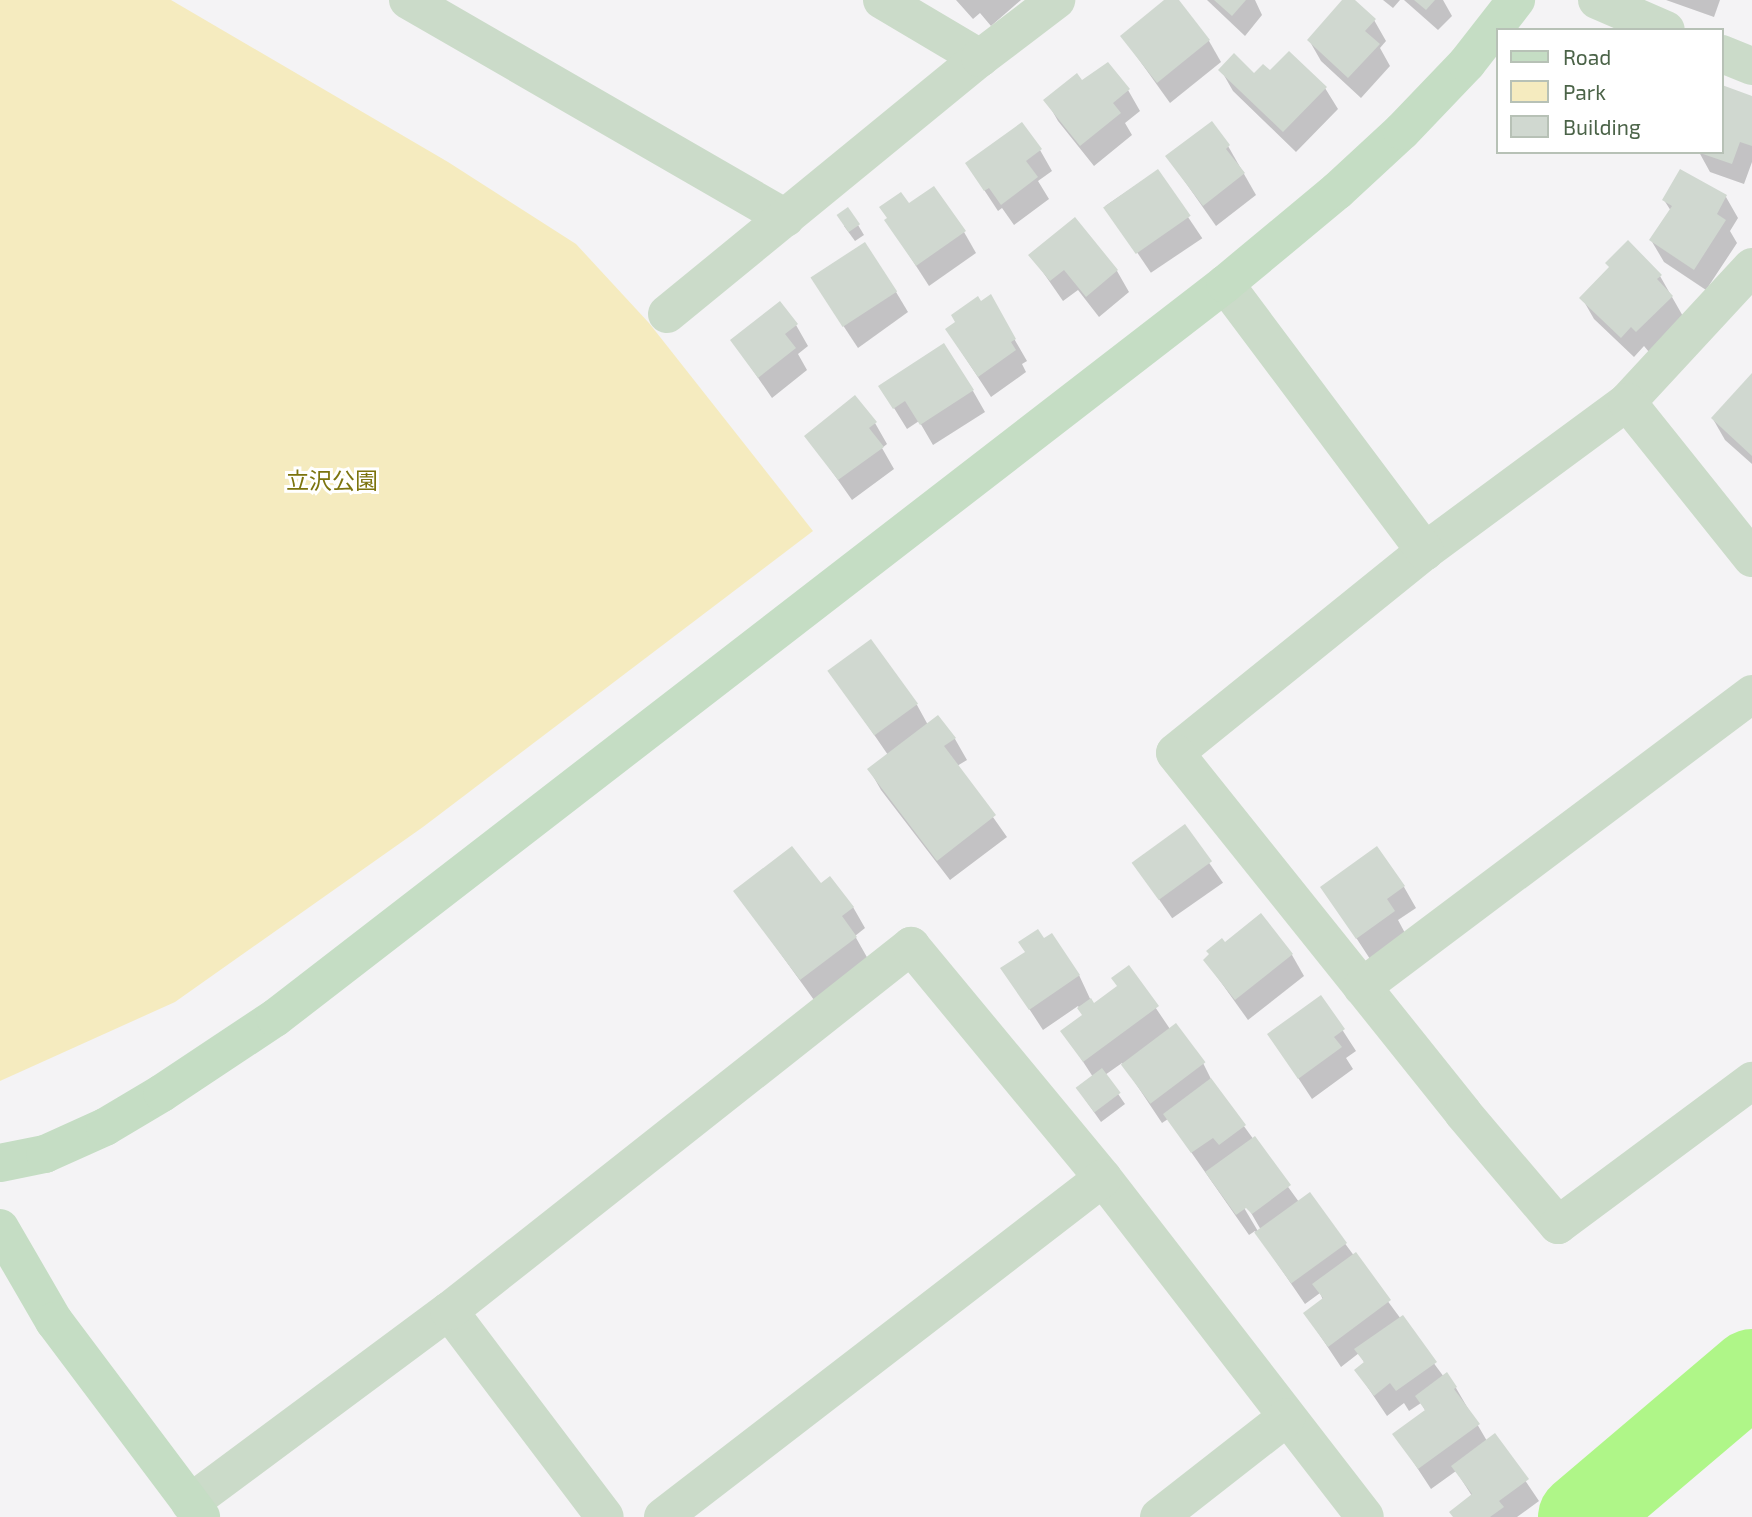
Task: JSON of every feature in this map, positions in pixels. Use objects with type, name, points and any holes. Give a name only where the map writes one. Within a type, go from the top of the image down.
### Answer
[{"type":"street","points":[[408,0],[786,218]]},
{"type":"street","points":[[882,0],[980,58]]},
{"type":"street","points":[[667,314],[980,58],[1056,0]]},
{"type":"street","points":[[0,1163],[45,1154],[105,1127],[162,1093],[275,1018],[854,568],[1225,285],[1337,191],[1402,131],[1467,63],[1516,0]]},
{"type":"street","points":[[1597,0],[1661,28]]},
{"type":"street","points":[[1724,55],[1752,66]]},
{"type":"street","points":[[1752,267],[1627,402],[1425,551],[1175,753],[1362,987],[1558,1225],[1752,1081]]},
{"type":"street","points":[[1225,285],[1425,551]]},
{"type":"street","points":[[1627,402],[1752,558]]},
{"type":"street","points":[[1362,987],[1752,694]]},
{"type":"street","points":[[0,1228],[54,1321],[195,1510],[911,946],[1103,1178],[1364,1517]]},
{"type":"street","points":[[663,1517],[1103,1178]]},
{"type":"street","points":[[449,1311],[605,1517]]},
{"type":"street","points":[[1159,1517],[1287,1416]]},
{"type":"green space","name":"立沢公園","points":[[0,0],[171,0],[448,162],[576,244],[649,323],[813,531],[423,827],[175,1002],[0,1081]]},
{"type":"building","points":[[1164,0],[1179,0],[1210,40],[1157,83],[1120,36]]},
{"type":"building","points":[[1214,0],[1246,0],[1232,16]]},
{"type":"building","points":[[1342,0],[1355,0],[1376,19],[1365,31],[1380,44],[1348,78],[1307,40]]},
{"type":"building","points":[[1414,0],[1435,0],[1426,10]]},
{"type":"building","points":[[1289,51],[1327,87],[1283,132],[1218,70],[1234,53],[1254,73],[1263,64],[1270,70]]},
{"type":"building","points":[[1108,62],[1130,89],[1113,103],[1121,113],[1080,146],[1043,100],[1077,73],[1082,80]]},
{"type":"building","points":[[1724,86],[1752,96],[1752,146],[1740,142],[1732,164],[1703,154],[1724,154]]},
{"type":"building","points":[[1212,121],[1230,145],[1226,149],[1245,173],[1203,206],[1165,156]]},
{"type":"building","points":[[1022,122],[1042,149],[1026,161],[1038,177],[1001,205],[989,188],[984,191],[965,163]]},
{"type":"building","points":[[1158,169],[1191,216],[1136,254],[1103,207]]},
{"type":"building","points":[[1680,169],[1727,195],[1717,214],[1726,220],[1694,270],[1649,240],[1672,206],[1662,200]]},
{"type":"building","points":[[934,186],[966,231],[916,266],[884,220],[887,218],[879,207],[901,192],[909,203]]},
{"type":"building","points":[[848,207],[860,224],[849,232],[837,215]]},
{"type":"building","points":[[1075,217],[1118,270],[1086,297],[1064,270],[1050,281],[1028,255]]},
{"type":"building","points":[[1628,240],[1662,275],[1657,279],[1673,296],[1636,332],[1631,327],[1621,338],[1579,298],[1609,267],[1605,263]]},
{"type":"building","points":[[865,242],[897,291],[843,327],[810,277]]},
{"type":"building","points":[[991,294],[1016,339],[1011,342],[1016,350],[978,377],[945,329],[955,322],[951,315],[978,296],[981,301]]},
{"type":"building","points":[[780,301],[798,324],[785,334],[796,348],[758,378],[730,340]]},
{"type":"building","points":[[944,343],[974,390],[920,425],[905,401],[893,409],[878,386]]},
{"type":"building","points":[[1752,373],[1752,456],[1711,418]]},
{"type":"building","points":[[855,395],[877,422],[869,428],[884,447],[838,480],[804,436]]},
{"type":"building","points":[[871,639],[918,704],[874,735],[827,671]]},
{"type":"building","points":[[938,715],[956,738],[944,746],[996,815],[937,861],[867,769]]},
{"type":"building","points":[[1185,824],[1212,861],[1159,900],[1132,863]]},
{"type":"building","points":[[792,846],[821,883],[830,876],[854,907],[842,916],[857,937],[800,980],[733,891]]},
{"type":"building","points":[[1377,846],[1405,886],[1387,899],[1395,911],[1356,939],[1320,887]]},
{"type":"building","points":[[1261,913],[1293,954],[1235,1000],[1203,960],[1209,954],[1206,951],[1222,938],[1225,942]]},
{"type":"building","points":[[1038,929],[1044,938],[1052,933],[1080,975],[1029,1010],[1000,968],[1025,952],[1018,942]]},
{"type":"building","points":[[1129,965],[1159,1006],[1083,1062],[1060,1031],[1082,1015],[1077,1008],[1091,998],[1094,1003],[1117,986],[1111,978]]},
{"type":"building","points":[[1321,995],[1345,1029],[1334,1037],[1342,1047],[1298,1079],[1267,1034]]},
{"type":"building","points":[[1176,1023],[1205,1062],[1150,1104],[1121,1065]]},
{"type":"building","points":[[1102,1068],[1121,1093],[1094,1113],[1076,1088]]},
{"type":"building","points":[[1211,1078],[1246,1125],[1219,1145],[1213,1138],[1191,1153],[1163,1114]]},
{"type":"building","points":[[1255,1136],[1291,1185],[1252,1214],[1246,1208],[1236,1215],[1205,1172]]},
{"type":"building","points":[[1310,1192],[1347,1243],[1291,1284],[1254,1233]]},
{"type":"building","points":[[1356,1252],[1391,1300],[1328,1347],[1303,1313],[1323,1298],[1312,1284]]},
{"type":"building","points":[[1403,1315],[1437,1362],[1396,1391],[1390,1383],[1374,1396],[1354,1370],[1364,1362],[1354,1349]]},
{"type":"building","points":[[1447,1372],[1457,1387],[1454,1389],[1480,1424],[1418,1469],[1392,1434],[1425,1410],[1415,1396]]},
{"type":"building","points":[[1495,1433],[1529,1479],[1499,1501],[1504,1507],[1490,1517],[1453,1517],[1449,1512],[1472,1494],[1451,1466]]},
{"type":"waterway","points":[[1581,1517],[1752,1372]]}]
